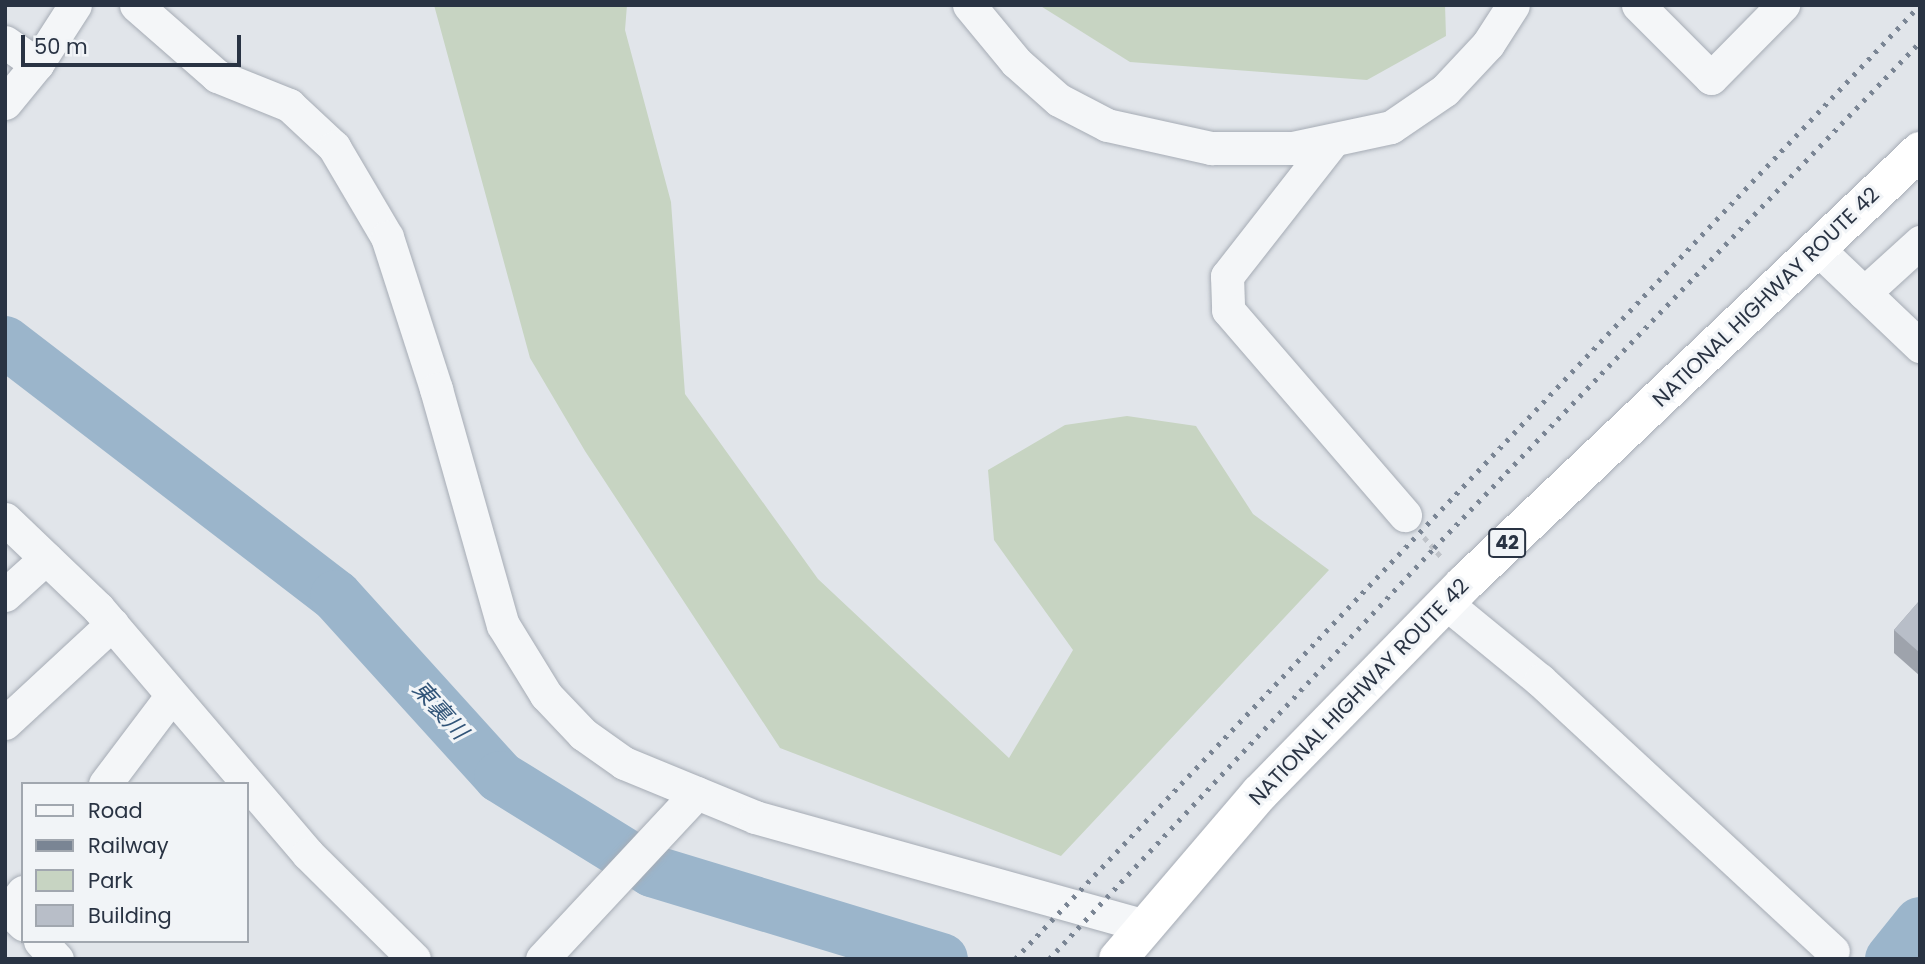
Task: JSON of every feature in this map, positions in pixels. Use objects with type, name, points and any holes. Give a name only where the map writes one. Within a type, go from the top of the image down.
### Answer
[{"type":"highway","name":"NATIONAL HIGHWAY ROUTE 42","points":[[1118,959],[1260,793],[1456,594],[1920,151]]},
{"type":"street","points":[[5,103],[37,64],[75,5]]},
{"type":"street","points":[[136,5],[217,76],[289,105],[334,146],[387,237],[436,389],[503,625],[546,695],[583,734],[624,763],[755,817],[923,867],[1146,926]]},
{"type":"street","points":[[970,5],[1016,62],[1059,100],[1107,125],[1211,148],[1293,148],[1331,143],[1391,127],[1445,90],[1488,44],[1513,5]]},
{"type":"street","points":[[1638,5],[1711,78],[1783,5]]},
{"type":"street","points":[[5,42],[37,64]]},
{"type":"street","points":[[1331,143],[1227,276],[1228,310],[1405,515]]},
{"type":"street","points":[[1864,293],[1920,242]]},
{"type":"street","points":[[1818,249],[1920,346]]},
{"type":"street","points":[[5,519],[112,624],[246,782]]},
{"type":"street","points":[[5,595],[46,558]]},
{"type":"street","points":[[1456,594],[1540,680],[1833,951]]},
{"type":"street","points":[[5,723],[112,624]]},
{"type":"street","points":[[107,782],[172,695]]},
{"type":"street","points":[[248,784],[308,854],[415,959]]},
{"type":"street","points":[[542,959],[697,793]]},
{"type":"street","points":[[42,943],[57,959]]},
{"type":"path","points":[[1405,515],[1456,594]]},
{"type":"green space","points":[[434,5],[627,5],[625,30],[671,202],[685,394],[818,579],[1009,758],[1073,650],[994,540],[988,470],[1065,425],[1127,416],[1196,426],[1253,514],[1329,570],[1061,856],[780,748],[585,451],[530,358]]},
{"type":"green space","points":[[1039,5],[1445,5],[1446,36],[1367,80],[1130,62]]},
{"type":"building","points":[[1920,600],[1920,653],[1894,630]]},
{"type":"waterway","name":"東裏川","points":[[5,342],[336,596],[500,777],[652,871],[942,959]]},
{"type":"waterway","name":"東裏川","points":[[1891,959],[1920,923]]},
{"type":"railway","points":[[1015,959],[1920,5]]},
{"type":"railway","points":[[1049,959],[1434,548],[1920,42]]}]
